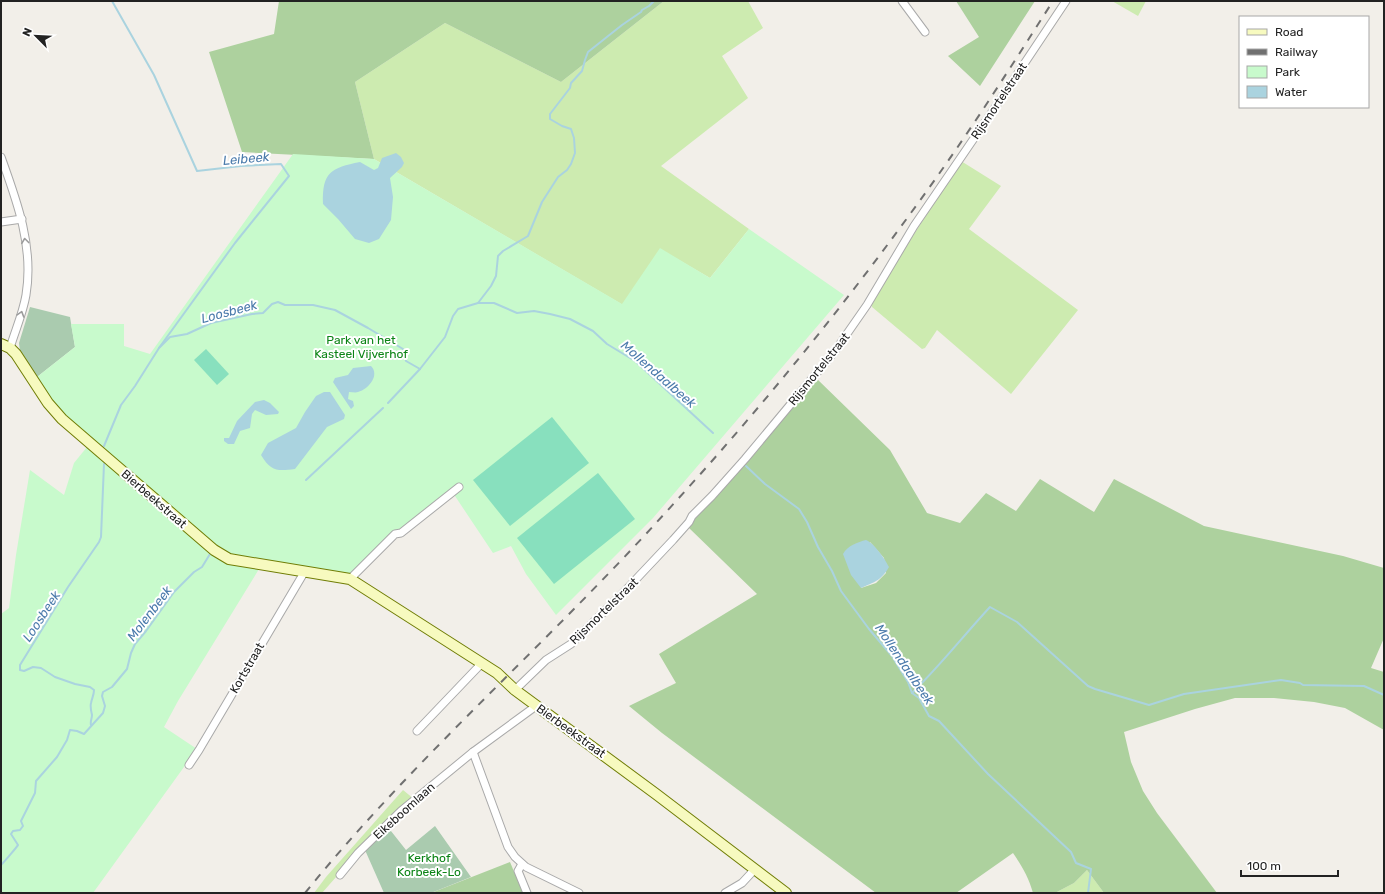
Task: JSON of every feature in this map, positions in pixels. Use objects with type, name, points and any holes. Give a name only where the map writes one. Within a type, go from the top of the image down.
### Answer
[{"type":"street","points":[[902,1],[925,32]]},
{"type":"street","name":"Rijsmortelstraat","points":[[515,690],[546,660],[571,644],[623,593],[745,459],[835,351],[867,305],[914,226],[1066,1]]},
{"type":"street","points":[[1,157],[22,219],[27,258],[26,295],[6,346]]},
{"type":"street","points":[[1,222],[22,219]]},
{"type":"street","name":"Bierbeekstraat","points":[[6,346],[16,354],[54,410],[142,490],[214,550],[230,559],[350,579],[482,662],[536,706],[650,789],[786,893]]},
{"type":"street","points":[[350,579],[395,534],[402,533],[459,488]]},
{"type":"street","name":"Kortstraat","points":[[189,765],[305,571]]},
{"type":"street","points":[[417,730],[482,662]]},
{"type":"street","name":"Eikeboomlaan","points":[[340,876],[358,852],[401,811],[473,752],[536,706]]},
{"type":"street","points":[[473,752],[508,847],[522,864],[579,893]]},
{"type":"street","points":[[522,864],[518,871],[528,893]]},
{"type":"street","points":[[725,893],[742,883],[755,869]]},
{"type":"green space","points":[[279,1],[664,1],[561,82],[445,23],[355,82],[374,159],[242,152],[209,52],[274,34]]},
{"type":"green space","points":[[664,1],[748,1],[763,28],[722,56],[748,98],[661,166],[749,229],[710,278],[660,249],[623,305],[374,159],[355,82],[445,23],[561,82]]},
{"type":"green space","points":[[956,1],[1035,1],[980,86],[948,56],[979,37]]},
{"type":"green space","points":[[1112,1],[1146,1],[1138,16]]},
{"type":"green space","name":"Park van het Kasteel Vijverhof","points":[[293,154],[374,159],[622,304],[660,248],[710,278],[749,229],[844,295],[653,518],[556,615],[526,574],[511,546],[493,553],[451,490],[352,574],[235,556],[225,553],[218,548],[56,409],[37,377],[75,347],[71,324],[124,324],[124,346],[150,354]]},
{"type":"green space","points":[[961,161],[1001,186],[969,229],[1078,310],[1011,394],[937,330],[925,348],[922,349],[872,307],[871,301]]},
{"type":"green space","points":[[30,307],[70,317],[75,347],[37,377],[20,352],[19,343]]},
{"type":"green space","points":[[206,349],[229,374],[217,385],[194,360]]},
{"type":"green space","points":[[816,378],[890,450],[927,513],[960,523],[986,493],[1016,511],[1040,479],[1094,512],[1114,479],[1204,526],[1343,556],[1384,568],[1384,638],[1371,668],[1384,672],[1384,730],[1345,708],[1314,702],[1274,698],[1235,698],[1124,732],[1131,762],[1143,791],[1157,813],[1217,893],[1104,893],[1087,870],[1074,883],[1055,893],[1033,893],[1025,872],[1013,853],[956,893],[876,893],[662,733],[629,706],[676,683],[659,654],[757,594],[688,527]],"holes":[[[870,542],[884,558],[886,573],[876,583],[861,588]]]},
{"type":"green space","points":[[552,417],[589,463],[510,526],[473,480]]},
{"type":"green space","points":[[87,447],[216,558],[225,562],[259,569],[178,701],[164,727],[197,749],[93,893],[1,893],[1,614],[9,608],[30,470],[64,495],[74,463]]},
{"type":"green space","points":[[598,473],[635,519],[554,584],[517,538]]},
{"type":"green space","points":[[403,790],[414,799],[358,852],[322,893],[314,893],[326,877]]},
{"type":"green space","name":"Kerkhof Korbeek-Lo","points":[[387,826],[406,850],[435,826],[471,877],[431,893],[384,893],[365,850]]},
{"type":"green space","points":[[510,862],[523,893],[431,893]]},
{"type":"green space","points":[[1087,870],[1104,893],[1055,893],[1074,883]]},
{"type":"water","points":[[396,153],[401,157],[404,163],[402,167],[390,178],[393,197],[391,220],[379,239],[369,243],[355,239],[323,204],[324,185],[327,178],[335,169],[360,162],[374,170],[378,168],[382,158]]},
{"type":"water","points":[[371,366],[374,377],[369,385],[358,392],[349,392],[348,399],[353,401],[354,406],[351,409],[333,382],[335,378],[348,375],[353,368]]},
{"type":"water","points":[[324,392],[330,392],[345,415],[344,419],[327,427],[295,469],[279,470],[268,465],[261,455],[268,443],[296,428],[316,396]]},
{"type":"water","points":[[264,400],[270,403],[279,412],[278,414],[266,415],[255,410],[252,414],[250,428],[240,431],[234,444],[228,444],[224,441],[224,438],[229,438],[237,421],[255,402]]},
{"type":"water","points":[[866,540],[876,548],[889,567],[880,578],[861,588],[851,575],[843,554],[856,543]]},
{"type":"waterway","name":"Leibeek","points":[[112,1],[154,75],[197,171],[241,166],[281,164],[289,176],[235,243],[159,348]]},
{"type":"waterway","name":"Molenbeek","points":[[388,403],[420,369],[445,337],[453,316],[458,309],[478,303],[491,286],[496,276],[498,256],[503,251],[528,236],[542,202],[558,177],[567,170],[571,164],[575,153],[574,138],[571,129],[550,119],[550,114],[570,88],[571,83],[582,71],[588,52],[654,1]]},
{"type":"waterway","name":"Loosbeek","points":[[104,446],[121,405],[159,348],[170,337],[187,334],[211,323],[263,313],[272,304],[278,302],[285,305],[313,305],[335,310],[403,349],[406,361],[420,369]]},
{"type":"waterway","name":"Mollendaalbeek","points":[[478,303],[494,303],[517,313],[534,311],[550,314],[570,319],[593,331],[607,344],[635,361],[713,433]]},
{"type":"waterway","name":"Molenbeek","points":[[306,480],[383,408]]},
{"type":"waterway","name":"Loosbeek","points":[[91,725],[91,704],[94,690],[90,687],[75,684],[55,677],[41,668],[33,667],[24,671],[20,670],[20,665],[68,587],[99,542],[101,537],[104,464]]},
{"type":"waterway","name":"Mollendaalbeek","points":[[746,466],[765,484],[799,509],[841,591],[869,629],[892,656],[908,682],[912,693],[919,698],[929,716],[939,721],[988,774],[1071,852],[1076,863],[1091,869],[1088,893]]},
{"type":"waterway","name":"Molenbeek","points":[[1,865],[18,845],[11,834],[13,831],[20,830],[23,826],[21,821],[35,793],[36,781],[57,757],[67,740],[70,730],[84,734],[103,713],[105,706],[102,696],[103,692],[112,687],[127,669],[135,644],[174,592],[194,572],[202,567],[210,554]]},
{"type":"waterway","points":[[912,693],[990,607],[1017,622],[1088,686],[1149,705],[1184,694],[1281,680],[1300,683],[1303,685],[1364,686],[1384,695]]},
{"type":"railway","points":[[305,893],[346,844],[389,797],[612,570],[656,523],[762,403],[830,320],[943,169],[1053,1]]}]
